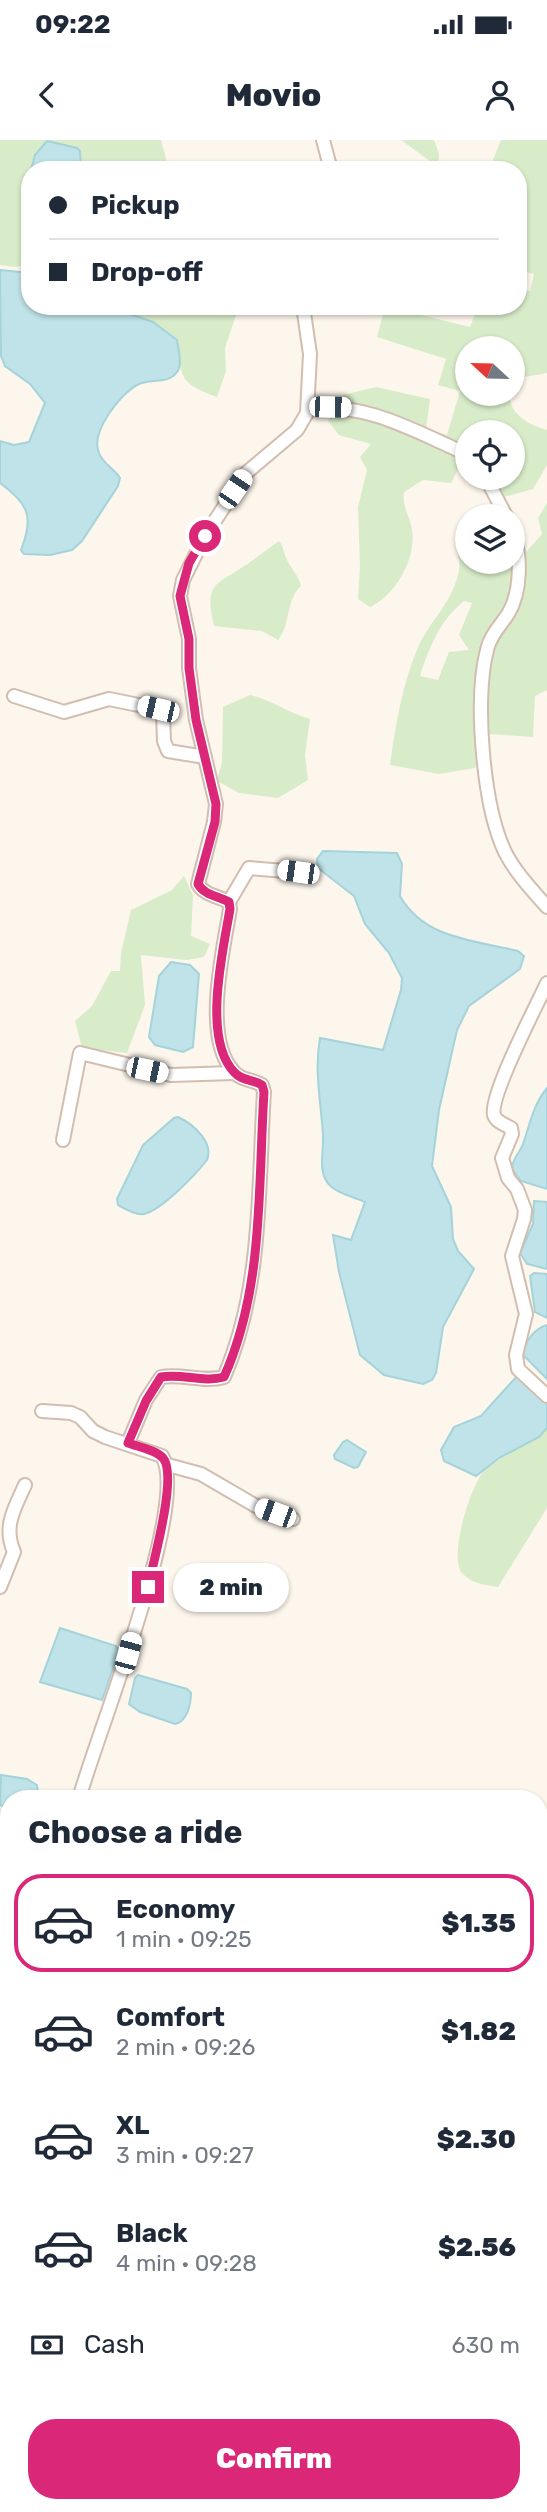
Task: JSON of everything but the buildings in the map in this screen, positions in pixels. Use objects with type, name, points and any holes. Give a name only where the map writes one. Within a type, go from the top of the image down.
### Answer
[{"type":"street","points":[[323,140],[329,161]]},
{"type":"street","points":[[229,902],[209,894],[198,884],[215,822],[216,804],[191,690],[187,622],[181,608],[183,580],[205,536],[246,473],[298,430],[308,409],[310,354],[304,315]]},
{"type":"street","points":[[308,409],[344,408],[378,415],[455,449]]},
{"type":"street","points":[[517,574],[517,586],[510,610],[487,648],[481,705],[481,748],[504,850],[523,880],[547,907]]},
{"type":"street","points":[[14,696],[64,712],[109,699],[158,709],[163,712],[164,741],[168,751],[205,757]]},
{"type":"street","points":[[128,1443],[146,1401],[161,1377],[224,1377],[242,1331],[255,1254],[264,1092],[262,1085],[255,1081],[242,1080],[234,1073],[220,1050],[217,1026],[229,902],[249,868],[298,872]]},
{"type":"street","points":[[547,983],[502,1081],[495,1101],[494,1115],[499,1122],[512,1128],[502,1158],[508,1178],[517,1189],[525,1210],[512,1256],[526,1314],[516,1354],[518,1369],[547,1396]]},
{"type":"street","points":[[63,1140],[80,1053],[171,1076],[234,1073]]},
{"type":"street","points":[[42,1411],[71,1413],[80,1417],[93,1431],[162,1456],[168,1465],[162,1521],[148,1587],[121,1678],[82,1790]]},
{"type":"street","points":[[168,1465],[201,1474],[256,1506],[293,1519]]},
{"type":"street","points":[[0,1587],[14,1552],[8,1538],[9,1522],[25,1485]]},
{"type":"green space","points":[[0,140],[161,140],[167,161],[21,161],[21,266],[0,265]]},
{"type":"green space","points":[[401,140],[434,140],[438,161],[430,161]]},
{"type":"green space","points":[[501,140],[547,140],[547,373],[525,377],[525,336],[455,336],[455,390],[438,385],[446,359],[377,337],[383,315],[421,315],[470,327],[475,315],[527,315],[527,291],[530,291],[534,274],[527,272],[527,161],[493,161]]},
{"type":"green space","points":[[133,315],[236,315],[225,348],[226,371],[217,397],[195,388],[184,378],[177,340],[153,322]]},
{"type":"green space","points":[[376,387],[430,399],[426,430],[447,435],[456,406],[512,406],[522,418],[547,430],[547,465],[533,489],[504,497],[499,490],[525,490],[525,420],[455,420],[455,475],[451,483],[423,480],[404,492],[413,540],[408,563],[388,594],[370,607],[358,599],[358,507],[367,470],[360,457],[371,444],[339,435],[328,421],[343,395]]},
{"type":"green space","points":[[547,503],[547,690],[535,696],[533,737],[489,734],[475,768],[439,774],[390,765],[408,674],[419,645],[451,594],[458,574],[525,574],[525,553],[542,534],[538,518]],"holes":[[[464,601],[472,603],[459,635],[469,650],[449,652],[438,680],[420,676],[432,645],[448,617]]]},
{"type":"green space","points":[[279,541],[301,586],[293,598],[285,627],[278,640],[262,631],[214,626],[210,601],[215,587]]},
{"type":"green space","points":[[250,695],[310,719],[305,755],[308,780],[278,798],[239,793],[217,781],[222,762],[223,707]]},
{"type":"green space","points":[[184,876],[193,895],[191,936],[210,944],[204,957],[187,960],[141,955],[145,1005],[127,1053],[82,1048],[75,1021],[92,1006],[111,971],[120,971],[121,953],[131,910],[172,890]]},
{"type":"green space","points":[[547,1428],[547,1508],[498,1587],[479,1584],[463,1574],[458,1554],[463,1522],[473,1491],[484,1471],[491,1465],[532,1441]]},
{"type":"water","points":[[47,141],[77,148],[80,151],[81,161],[33,161]]},
{"type":"water","points":[[0,270],[21,272],[21,315],[133,315],[153,322],[177,340],[180,361],[177,372],[169,379],[137,385],[122,397],[102,425],[97,445],[99,453],[120,478],[118,486],[82,541],[72,550],[50,555],[24,554],[21,550],[28,520],[23,505],[0,483],[0,441],[14,445],[29,442],[45,403],[30,384],[5,366],[1,356]]},
{"type":"water","points":[[323,851],[397,853],[402,864],[400,896],[422,921],[452,936],[518,951],[524,956],[520,969],[469,1006],[457,1030],[439,1110],[432,1166],[451,1207],[453,1239],[458,1251],[474,1269],[443,1327],[436,1373],[432,1380],[423,1384],[384,1375],[360,1355],[339,1272],[333,1235],[351,1240],[365,1202],[334,1189],[324,1177],[318,1074],[320,1038],[383,1050],[402,978],[389,953],[365,924],[354,896],[318,868],[317,859]]},
{"type":"water","points":[[171,962],[190,965],[199,974],[193,1047],[183,1052],[155,1045],[149,1037],[159,976]]},
{"type":"water","points":[[547,1088],[547,1189],[521,1181],[512,1169],[535,1108]]},
{"type":"water","points":[[178,1117],[201,1134],[208,1147],[207,1160],[178,1191],[151,1211],[138,1214],[118,1205],[117,1199],[143,1145]]},
{"type":"water","points":[[534,1201],[547,1202],[547,1269],[527,1264],[520,1253],[533,1224]]},
{"type":"water","points":[[534,1273],[547,1274],[547,1318],[535,1312],[530,1276]]},
{"type":"water","points":[[547,1325],[547,1379],[523,1355],[531,1336]]},
{"type":"water","points":[[517,1376],[547,1400],[547,1428],[539,1437],[499,1458],[476,1476],[444,1461],[441,1450],[454,1427],[481,1416]]},
{"type":"water","points":[[347,1440],[366,1452],[358,1467],[354,1468],[335,1459],[334,1455]]},
{"type":"water","points":[[60,1628],[116,1646],[119,1651],[102,1700],[40,1682]]},
{"type":"water","points":[[138,1675],[187,1689],[191,1693],[183,1720],[175,1724],[140,1712],[129,1704]]},
{"type":"water","points":[[1,1775],[27,1779],[37,1785],[38,1790],[0,1790]]},
{"type":"route","points":[[148,1587],[162,1521],[169,1477],[168,1465],[162,1456],[128,1443],[146,1401],[161,1377],[172,1375],[218,1379],[224,1377],[230,1364],[242,1331],[255,1254],[264,1092],[262,1085],[255,1081],[242,1080],[234,1073],[220,1050],[217,1026],[219,993],[230,909],[229,902],[209,894],[198,884],[215,822],[216,804],[196,720],[189,668],[187,622],[181,608],[180,596],[189,563],[205,536]]}]
